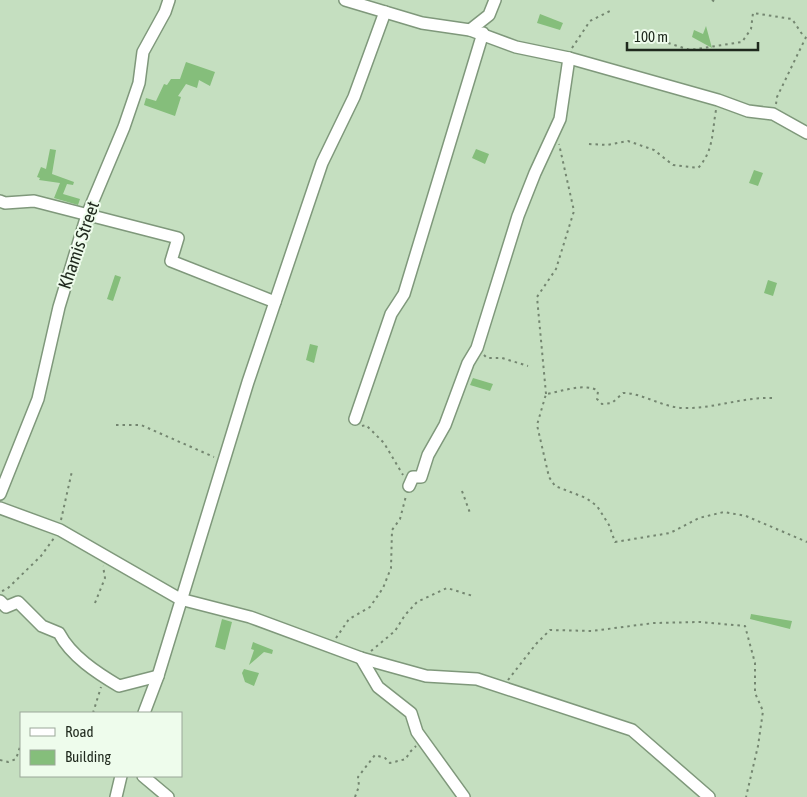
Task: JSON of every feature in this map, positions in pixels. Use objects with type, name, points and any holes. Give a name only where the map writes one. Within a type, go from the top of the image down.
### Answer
[{"type":"street","name":"Khamis Street","points":[[0,494],[38,399],[59,307],[87,215],[124,127],[138,83],[143,52],[166,12],[169,0]]},
{"type":"street","points":[[345,0],[422,23],[470,30],[516,47],[569,58],[718,100],[748,111],[772,114],[807,133]]},
{"type":"street","points":[[470,30],[489,15],[496,0]]},
{"type":"street","points":[[144,712],[158,676],[180,599],[275,302],[322,163],[354,97],[385,12]]},
{"type":"street","points":[[489,15],[494,38]]},
{"type":"street","points":[[355,419],[391,314],[404,294],[483,34]]},
{"type":"street","points":[[409,486],[413,477],[421,477],[428,455],[445,425],[468,363],[477,348],[518,216],[560,119],[569,58]]},
{"type":"street","points":[[0,201],[5,203],[34,201],[178,238],[171,261],[275,302]]},
{"type":"street","points":[[0,508],[60,530],[180,599],[250,617],[361,658],[426,676],[477,679],[632,730],[709,797]]},
{"type":"street","points":[[0,601],[6,608],[18,602],[42,626],[59,633],[66,646],[103,676],[119,686],[158,676]]},
{"type":"street","points":[[361,658],[378,687],[411,713],[417,732],[464,797]]},
{"type":"street","points":[[116,797],[122,777]]},
{"type":"street","points":[[144,777],[168,797]]},
{"type":"path","points":[[569,58],[569,53],[590,21],[610,12]]},
{"type":"path","points":[[662,41],[690,50],[742,42],[751,28],[754,13],[792,19],[804,37]]},
{"type":"path","points":[[772,114],[777,97],[804,37],[807,35]]},
{"type":"path","points":[[588,144],[608,145],[628,141],[654,150],[673,165],[698,168],[706,160],[712,146],[712,130],[718,100]]},
{"type":"path","points":[[556,128],[566,185],[574,211],[556,269],[537,297],[546,394],[537,425],[549,477],[555,486],[586,498],[596,506],[609,525],[615,542],[670,533],[699,518],[724,512],[746,516],[807,542]]},
{"type":"path","points":[[477,348],[487,358],[502,358],[528,366]]},
{"type":"path","points":[[546,394],[593,388],[598,391],[597,399],[602,404],[612,403],[623,393],[634,393],[649,400],[682,408],[729,403],[752,398],[772,398]]},
{"type":"path","points":[[330,646],[349,620],[370,607],[383,588],[391,568],[392,530],[400,519],[409,486],[384,443],[366,425],[360,427],[355,419]]},
{"type":"path","points":[[116,425],[142,425],[224,461]]},
{"type":"path","points":[[0,592],[7,589],[41,556],[60,530],[72,471]]},
{"type":"path","points":[[462,491],[470,513]]},
{"type":"path","points":[[95,604],[105,578],[100,553]]},
{"type":"path","points":[[361,658],[395,631],[405,615],[417,602],[447,588],[473,596]]},
{"type":"path","points":[[502,687],[536,644],[550,630],[592,631],[654,623],[700,622],[745,626],[755,663],[755,693],[762,711],[758,746],[746,797]]},
{"type":"path","points":[[93,712],[103,676]]},
{"type":"path","points":[[354,797],[360,786],[358,777],[375,755],[385,758],[390,763],[395,762],[406,759],[414,747],[425,744]]},
{"type":"path","points":[[0,760],[8,762],[16,759],[20,747]]},
{"type":"building","points":[[540,14],[563,23],[560,30],[537,23]]},
{"type":"building","points":[[706,26],[712,48],[692,37],[694,30],[703,34]]},
{"type":"building","points":[[186,62],[215,72],[210,86],[199,80],[197,88],[186,84],[178,96],[181,97],[175,116],[144,105],[146,98],[156,101],[164,84],[167,85],[171,79],[180,79]]},
{"type":"building","points":[[50,149],[56,150],[52,174],[74,182],[73,185],[67,184],[63,194],[80,199],[78,205],[54,198],[60,183],[39,180],[40,178],[37,177],[41,167],[46,169]]},
{"type":"building","points":[[476,149],[489,154],[485,164],[472,158]]},
{"type":"building","points":[[754,170],[763,173],[758,186],[749,183]]},
{"type":"building","points":[[115,275],[121,277],[113,301],[107,299]]},
{"type":"building","points":[[768,280],[777,283],[773,296],[764,293]]},
{"type":"building","points":[[310,344],[318,346],[314,363],[306,360]]},
{"type":"building","points":[[473,378],[493,384],[490,391],[470,385]]},
{"type":"building","points":[[751,614],[792,621],[790,629],[750,619]]},
{"type":"building","points":[[222,619],[232,622],[225,650],[215,647]]},
{"type":"building","points":[[253,642],[273,650],[272,654],[264,652],[249,665],[254,650],[251,649]]},
{"type":"building","points":[[244,669],[259,673],[254,686],[245,682],[242,673]]}]
